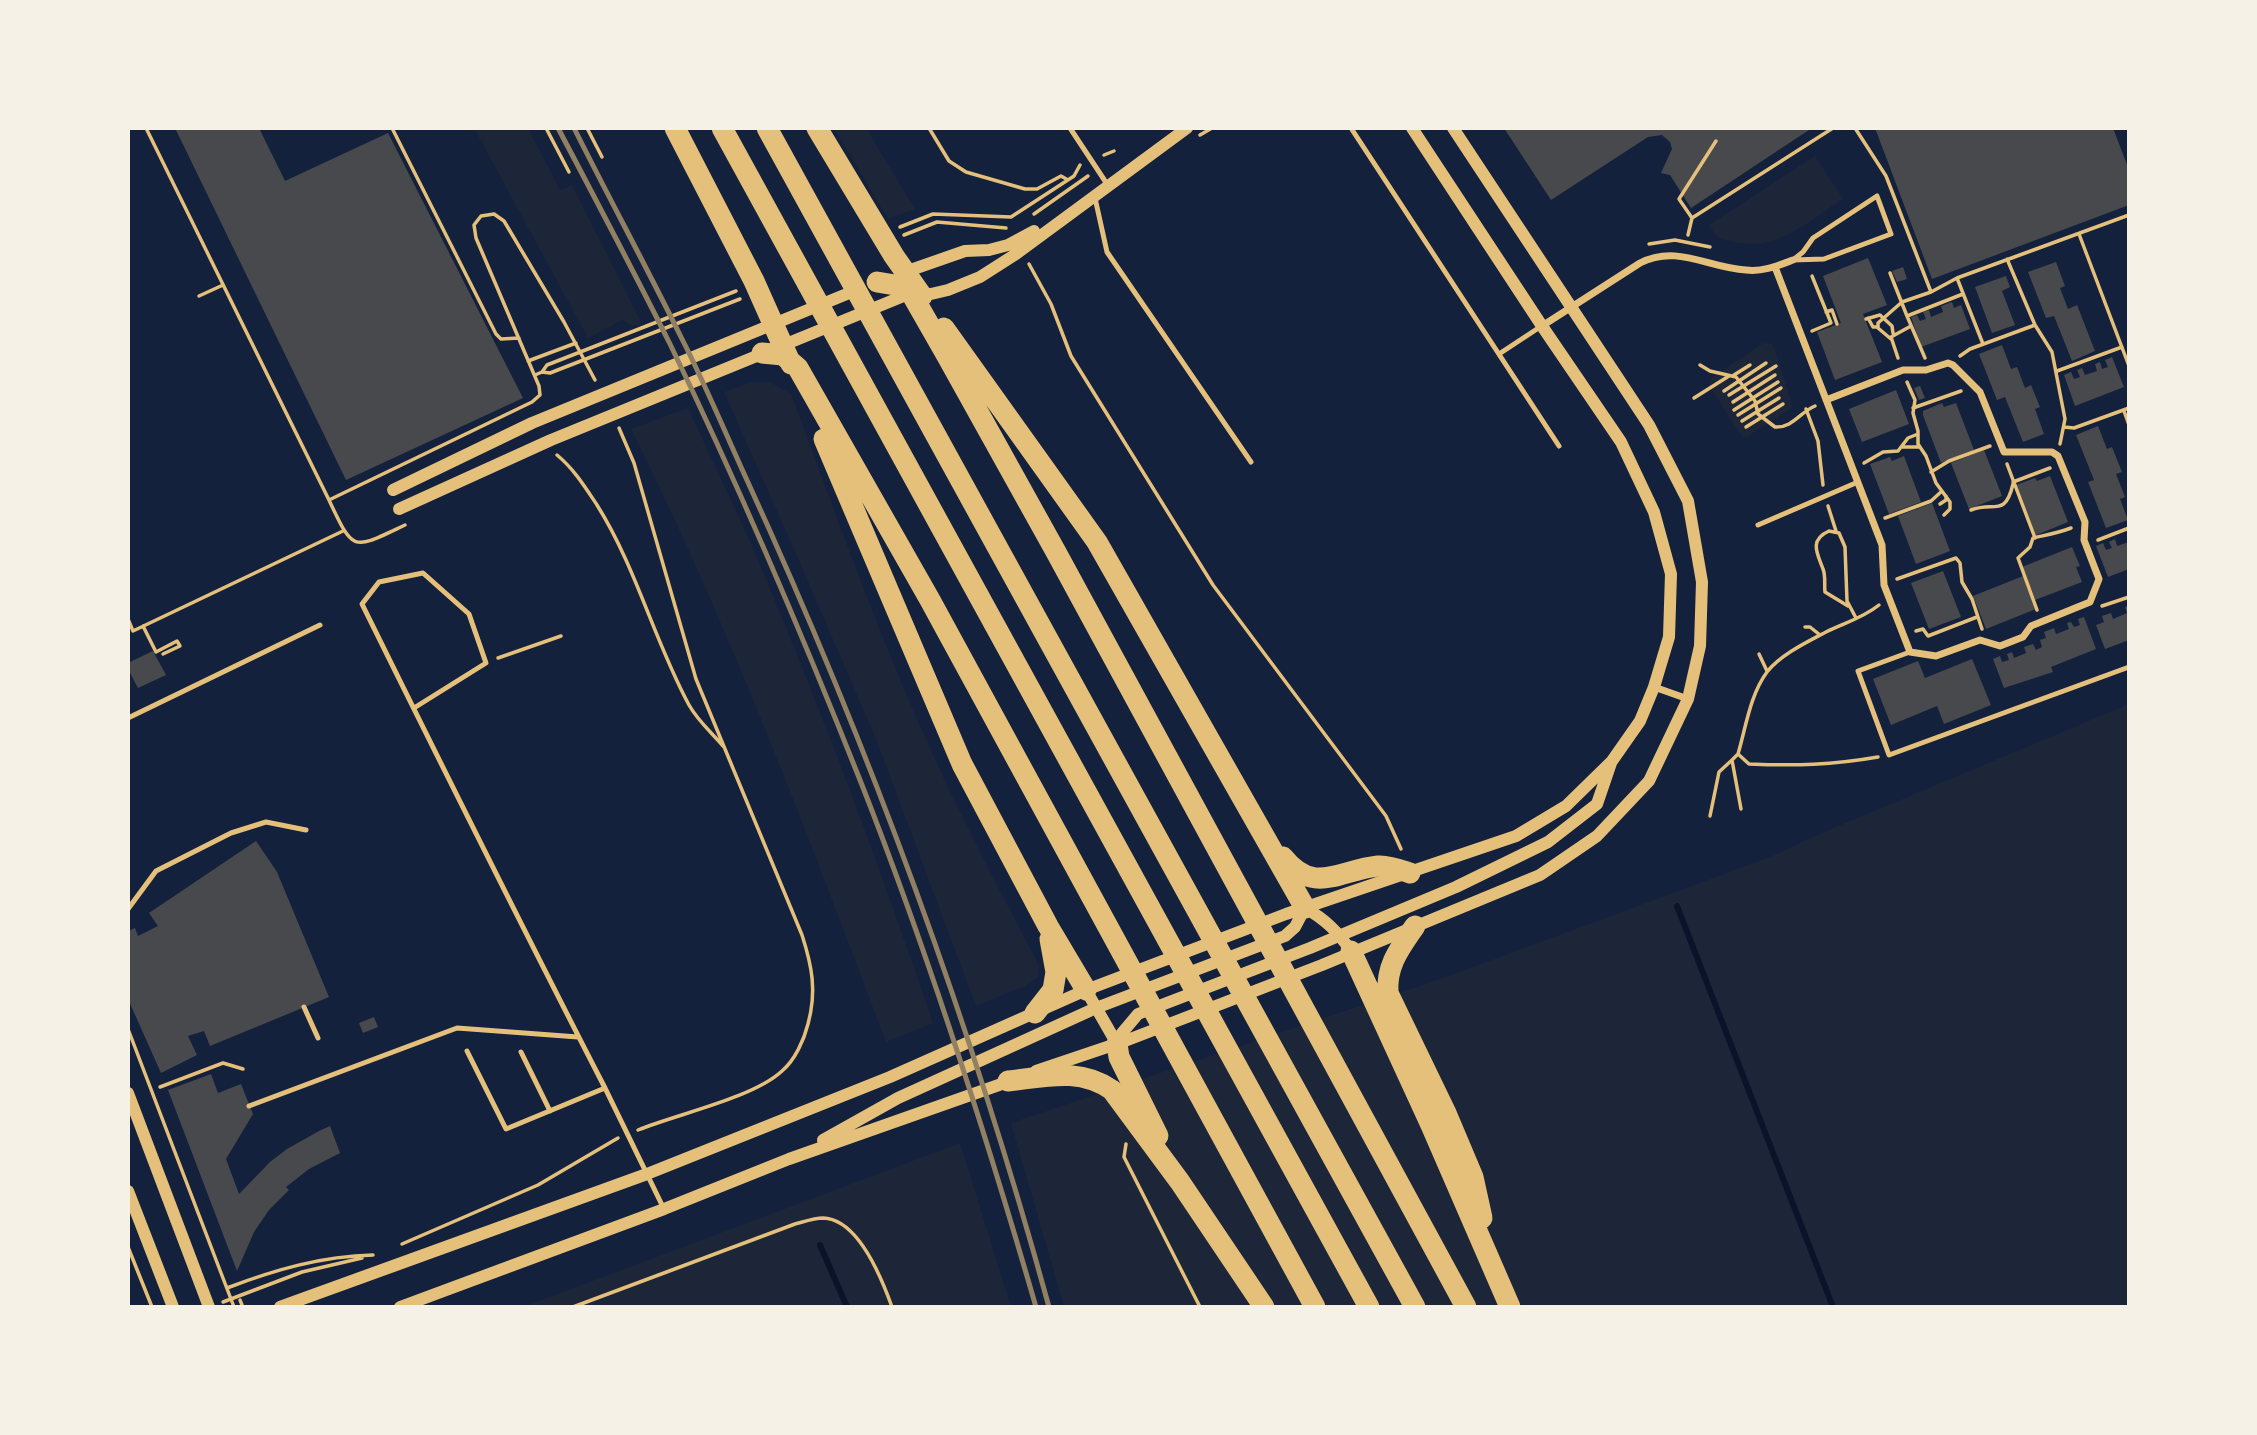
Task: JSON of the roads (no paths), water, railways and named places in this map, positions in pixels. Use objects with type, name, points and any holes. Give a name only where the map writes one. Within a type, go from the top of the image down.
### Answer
[{"type":"highway","points":[[675,128],[760,294],[857,511],[962,764],[1048,926],[1095,994]]},
{"type":"highway","points":[[722,128],[1369,1307]]},
{"type":"highway","points":[[767,128],[1415,1307]]},
{"type":"highway","points":[[817,128],[894,256],[1097,542],[1251,811],[1285,860],[1301,875],[1320,880],[1380,866],[1410,873]]},
{"type":"highway","points":[[877,282],[895,285],[911,293],[1056,552],[1466,1307]]},
{"type":"highway","points":[[762,353],[783,355],[798,368],[930,600],[1315,1307]]},
{"type":"highway","points":[[1251,811],[1296,911]]},
{"type":"highway","points":[[1035,1013],[1053,990],[1056,972],[1048,926]]},
{"type":"highway","points":[[1415,926],[1397,952],[1387,976],[1388,993],[1446,1113],[1473,1177],[1494,1268]]},
{"type":"highway","points":[[1345,943],[1431,1125],[1510,1307]]},
{"type":"highway","points":[[1121,1039],[1119,1057],[1180,1182]]},
{"type":"highway","points":[[1008,1081],[1074,1075],[1097,1080],[1112,1090],[1180,1182],[1265,1307]]},
{"type":"street","points":[[399,509],[568,434],[911,293],[931,294],[980,277],[1187,128]]},
{"type":"street","points":[[280,1307],[647,1174],[890,1077],[1035,1013],[1095,994],[1296,911],[1516,836],[1566,806],[1612,761],[1640,721],[1654,687],[1668,637],[1671,574],[1654,512],[1621,442],[1412,128]]},
{"type":"street","points":[[1121,1039],[1138,1014],[1310,948],[1345,943],[1415,926],[1539,875],[1597,836],[1649,781],[1688,699],[1700,646],[1702,582],[1688,501],[1649,425],[1453,128]]},
{"type":"street","points":[[393,490],[560,411],[877,282],[965,251],[989,250],[1008,244],[1072,212]]},
{"type":"street","points":[[1542,326],[1640,263],[1657,257],[1682,256],[1736,270],[1762,270],[1793,260]]},
{"type":"street","points":[[1775,267],[1884,550],[1884,585],[1910,652],[1937,656],[1979,640],[2000,646],[2022,637],[2031,626],[2090,603],[2099,579],[2084,539],[2085,523],[2055,453],[2007,453],[2003,450],[1976,386],[1953,365],[1948,363],[1929,370],[1903,370],[1827,401]]},
{"type":"street","points":[[1654,687],[1688,699]]},
{"type":"street","points":[[400,1307],[664,1209],[789,1158],[1008,1081],[1322,965],[1345,943],[1548,842],[1597,804],[1612,761]]},
{"type":"street","points":[[1296,911],[1323,918],[1345,943]]},
{"type":"street","points":[[1095,994],[1110,1003],[1285,936],[1295,927],[1296,911]]},
{"type":"street","points":[[1095,994],[1121,1039]]},
{"type":"street","points":[[789,1158],[898,1098],[999,1053],[1095,994]]},
{"type":"street","points":[[128,1093],[209,1307]]},
{"type":"street","points":[[128,1191],[173,1307]]},
{"type":"lane","points":[[1070,128],[1107,184]]},
{"type":"lane","points":[[1351,128],[1559,446]]},
{"type":"lane","points":[[1095,195],[1107,252],[1251,461]]},
{"type":"lane","points":[[1877,195],[1891,234],[1824,259],[1793,260],[1813,238],[1877,195]]},
{"type":"lane","points":[[1499,354],[1542,326]]},
{"type":"lane","points":[[1758,525],[1858,482]]},
{"type":"lane","points":[[414,708],[486,663],[469,614],[423,573],[379,582],[362,604],[414,708],[579,1037],[629,1133],[664,1209]]},
{"type":"lane","points":[[128,718],[320,625]]},
{"type":"lane","points":[[1910,652],[1858,671],[1889,755],[2129,667]]},
{"type":"lane","points":[[128,909],[156,871],[232,833],[266,822],[306,830]]},
{"type":"lane","points":[[304,1007],[318,1038]]},
{"type":"lane","points":[[249,1106],[457,1028],[579,1037]]},
{"type":"lane","points":[[467,1051],[506,1129],[605,1087]]},
{"type":"lane","points":[[520,1052],[550,1111]]},
{"type":"waterway","points":[[1677,906],[1833,1307]]},
{"type":"waterway","points":[[820,1245],[847,1307]]},
{"type":"railway","points":[[558,128],[696,398],[840,729],[887,849],[933,979],[997,1175],[1036,1307]]},
{"type":"railway","points":[[574,128],[699,373],[834,681],[914,886],[951,991],[1019,1201],[1049,1307]]}]
